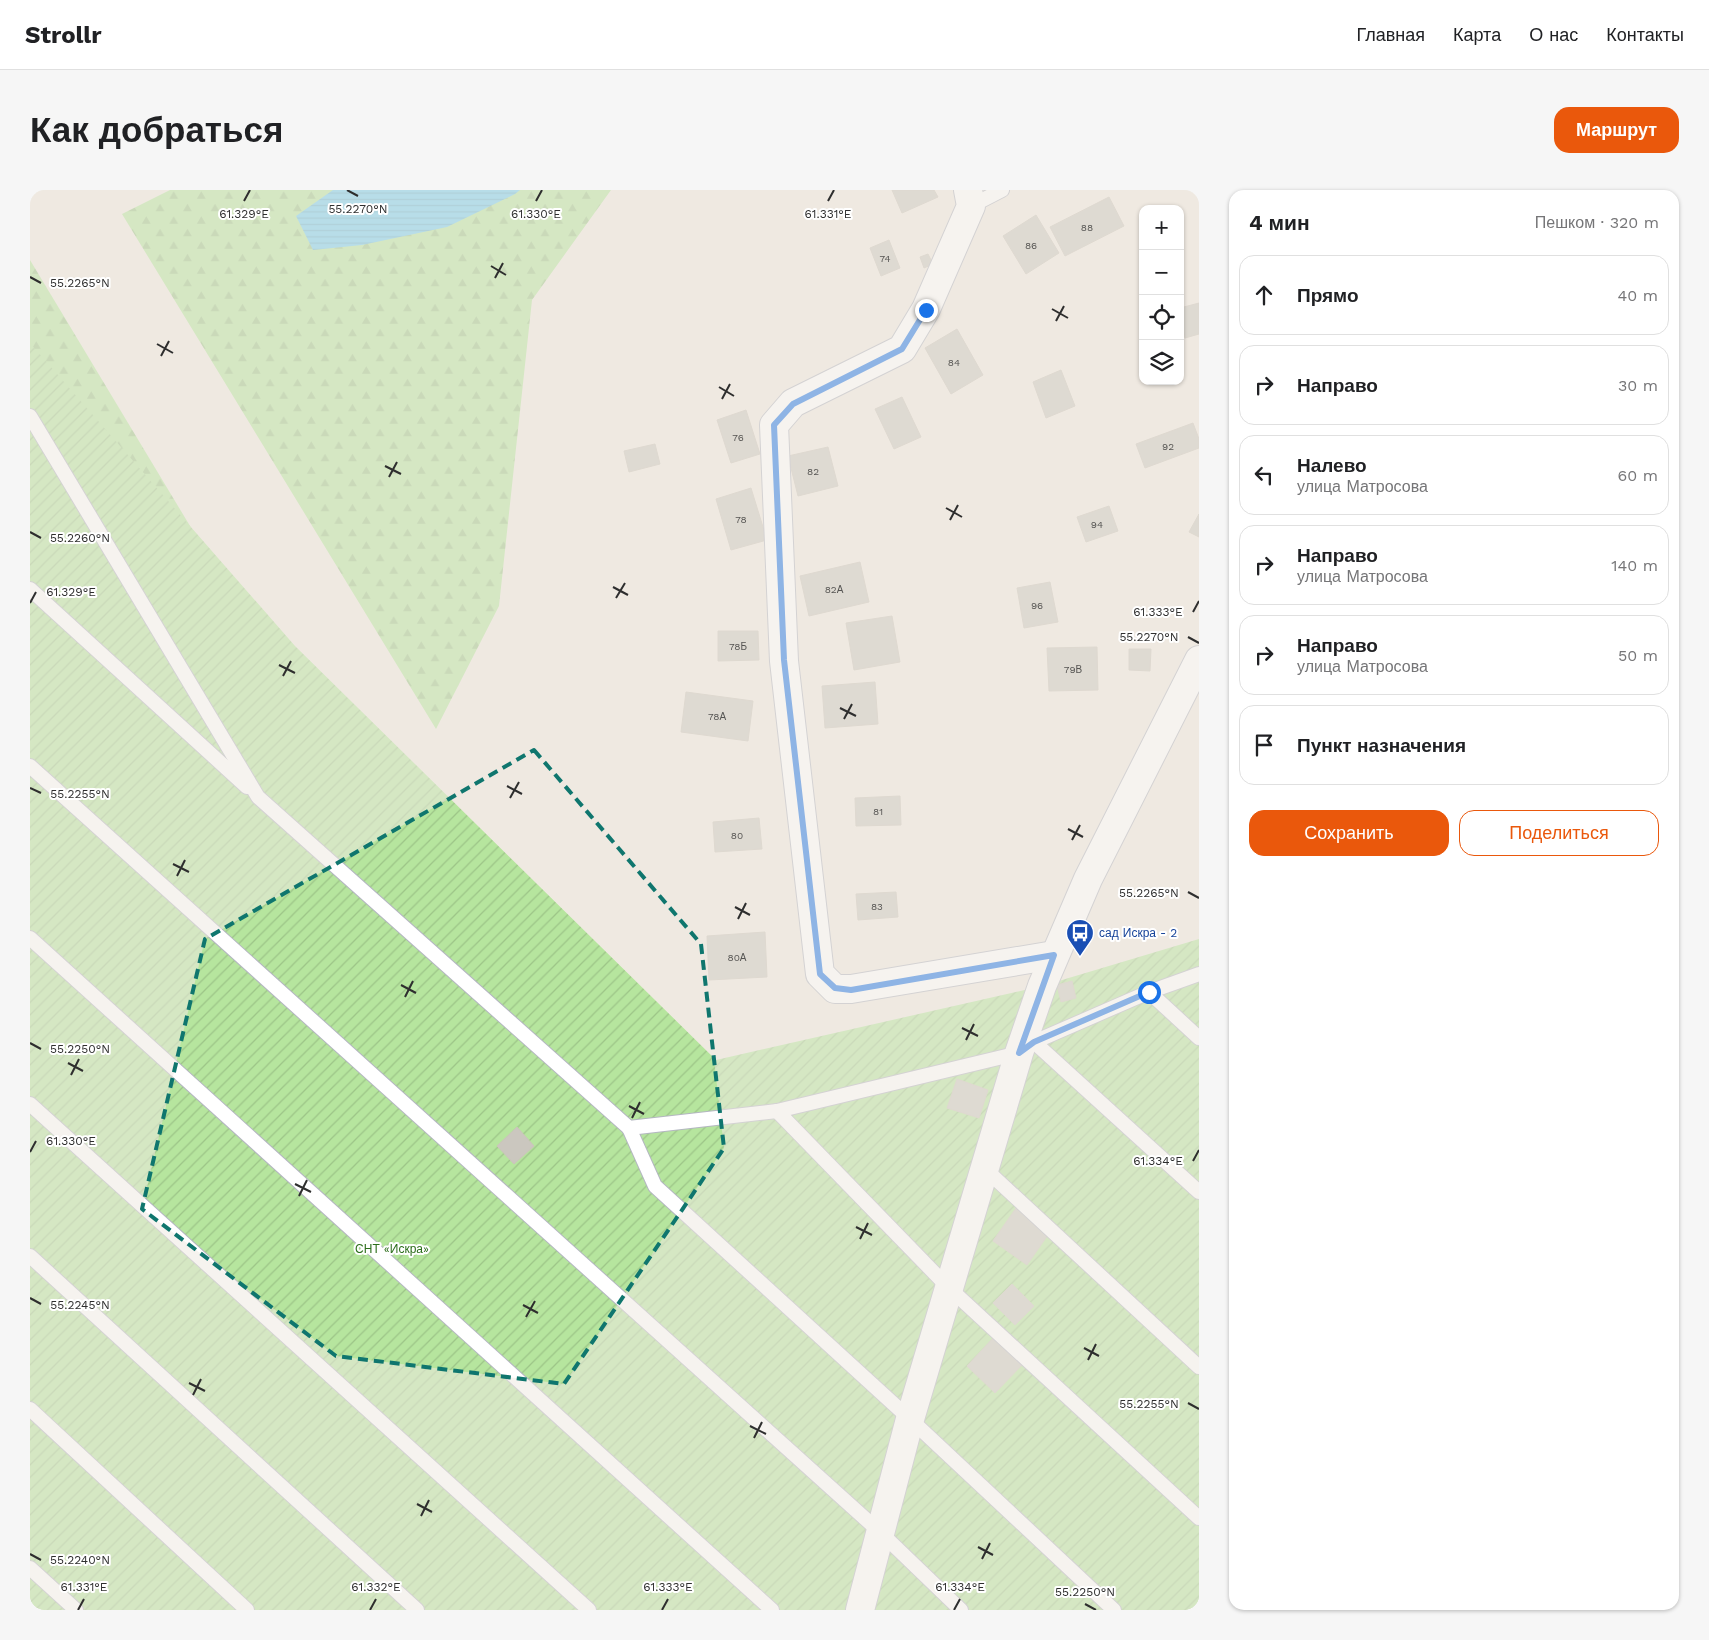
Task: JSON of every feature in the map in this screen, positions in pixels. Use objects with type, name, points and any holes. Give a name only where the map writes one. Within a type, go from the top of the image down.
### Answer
[{"type":"street","points":[[970,198],[926,310],[902,349],[793,404],[774,425],[784,660],[820,974],[835,988],[851,990],[1054,955]]},
{"type":"street","points":[[860,1610],[910,1419],[948,1287],[984,1168],[1027,1047],[1054,955],[1088,879],[1199,660]]},
{"type":"lane","points":[[970,198],[1002,190]]},
{"type":"lane","points":[[30,416],[258,797]]},
{"type":"lane","points":[[30,589],[258,797],[629,1128],[655,1186],[910,1419],[1114,1610]]},
{"type":"lane","points":[[30,766],[880,1532],[961,1610]]},
{"type":"lane","points":[[30,938],[772,1610]]},
{"type":"lane","points":[[629,1128],[777,1111],[1027,1047],[1149,992],[1199,974]]},
{"type":"lane","points":[[1149,992],[1199,1038]]},
{"type":"lane","points":[[1027,1047],[1199,1192]]},
{"type":"lane","points":[[30,1104],[589,1610]]},
{"type":"lane","points":[[777,1111],[948,1287],[1199,1518]]},
{"type":"lane","points":[[984,1168],[1199,1367]]},
{"type":"lane","points":[[30,1256],[417,1610]]},
{"type":"lane","points":[[30,1409],[247,1610]]},
{"type":"lane","points":[[30,1568],[76,1610]]},
{"type":"highlighted area","points":[[534,750],[701,944],[724,1148],[564,1384],[336,1356],[142,1209],[205,939]]},
{"type":"green space","points":[[170,190],[611,190],[532,300],[499,606],[436,729],[122,214]]},
{"type":"green space","points":[[30,260],[255,634],[30,394]]},
{"type":"green space","name":"СНТ «Искра»","points":[[30,343],[295,646],[716,1060],[1042,986],[1199,939],[1199,1610],[30,1610]]},
{"type":"water","points":[[333,190],[520,190],[447,227],[362,245],[313,250],[296,216]]},
{"type":"building","points":[[892,190],[934,190],[938,197],[902,213]]},
{"type":"building","points":[[1109,197],[1124,226],[1065,256],[1050,227]]},
{"type":"building","points":[[1036,215],[1059,253],[1026,274],[1003,236]]},
{"type":"building","points":[[889,240],[900,268],[881,276],[870,248]]},
{"type":"building","points":[[928,254],[933,264],[924,268],[920,257]]},
{"type":"building","points":[[1199,303],[1199,334],[1185,338],[1184,334],[1184,307]]},
{"type":"building","points":[[957,329],[983,375],[951,394],[925,348]]},
{"type":"building","points":[[1061,370],[1075,406],[1046,418],[1033,382]]},
{"type":"building","points":[[902,397],[921,437],[894,449],[875,409]]},
{"type":"building","points":[[746,410],[760,454],[731,463],[717,420]]},
{"type":"building","points":[[1193,423],[1199,439],[1199,448],[1145,468],[1136,444]]},
{"type":"building","points":[[655,444],[660,464],[629,472],[624,451]]},
{"type":"building","points":[[828,447],[838,486],[798,496],[788,456]]},
{"type":"building","points":[[751,488],[767,540],[731,550],[716,499]]},
{"type":"building","points":[[1109,506],[1118,531],[1086,542],[1077,517]]},
{"type":"building","points":[[1199,514],[1199,537],[1189,532]]},
{"type":"building","points":[[860,562],[869,602],[809,616],[800,576]]},
{"type":"building","points":[[1050,582],[1058,622],[1024,628],[1017,588]]},
{"type":"building","points":[[892,616],[900,662],[854,670],[846,623]]},
{"type":"building","points":[[718,631],[758,631],[759,660],[718,661]]},
{"type":"building","points":[[1097,647],[1098,690],[1049,691],[1047,648]]},
{"type":"building","points":[[1129,649],[1151,649],[1150,671],[1129,670]]},
{"type":"building","points":[[875,682],[878,724],[825,728],[822,686]]},
{"type":"building","points":[[686,692],[753,701],[748,741],[681,732]]},
{"type":"building","points":[[900,796],[901,825],[856,826],[855,798]]},
{"type":"building","points":[[759,818],[762,849],[715,852],[713,822]]},
{"type":"building","points":[[896,892],[898,917],[858,920],[856,894]]},
{"type":"building","points":[[765,932],[767,977],[709,980],[707,936]]},
{"type":"building","points":[[1072,981],[1076,998],[1061,1002],[1057,985]]},
{"type":"building","points":[[957,1079],[988,1090],[979,1118],[947,1108]]},
{"type":"building","points":[[517,1127],[534,1146],[514,1164],[497,1146]]},
{"type":"building","points":[[1016,1208],[1050,1232],[1027,1265],[993,1241]]},
{"type":"building","points":[[1012,1284],[1034,1306],[1015,1325],[993,1303]]},
{"type":"building","points":[[994,1337],[1023,1364],[995,1393],[967,1366]]},
{"type":"place","name":"сад Искра - 2","points":[[1080,957]]},
{"type":"route","points":[[926,310],[902,349],[793,404],[774,425],[784,660],[820,974],[835,988],[851,990],[1054,955],[1019,1053],[1034,1042],[1149,992]]}]
